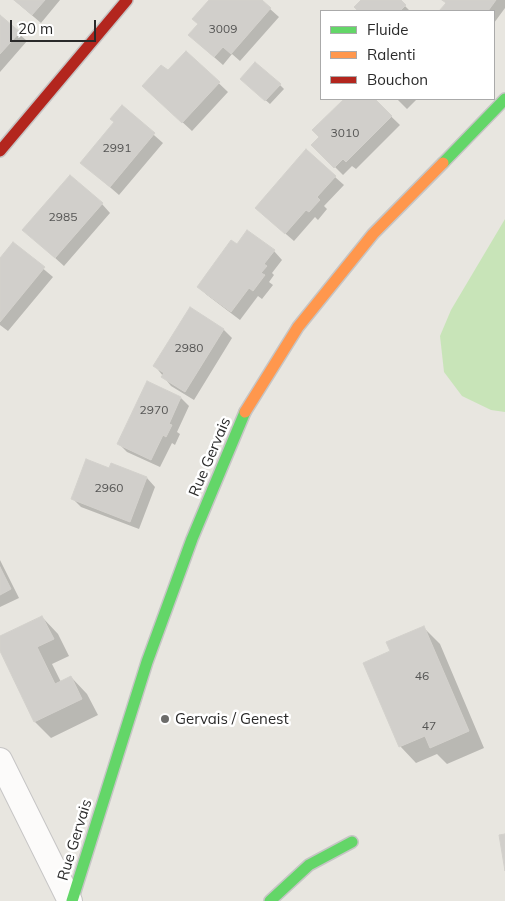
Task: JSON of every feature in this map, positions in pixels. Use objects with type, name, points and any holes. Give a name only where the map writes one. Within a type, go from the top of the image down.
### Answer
[{"type":"street","points":[[0,151],[127,0]]},
{"type":"street","name":"Rue Gervais","points":[[71,901],[147,662],[192,539],[244,413],[298,327],[373,234],[505,99]]},
{"type":"street","points":[[0,760],[71,901]]},
{"type":"street","points":[[270,901],[309,865],[352,842]]},
{"type":"green space","points":[[505,219],[505,412],[491,410],[462,396],[444,372],[440,336],[451,310]]},
{"type":"building","points":[[14,0],[45,0],[32,15]]},
{"type":"building","points":[[209,0],[262,0],[271,8],[231,54],[223,47],[214,57],[188,35],[198,24],[192,19]]},
{"type":"building","points":[[361,0],[401,0],[406,5],[401,10],[357,10],[354,7]]},
{"type":"building","points":[[442,0],[496,0],[489,10],[440,10],[446,3]]},
{"type":"building","points":[[0,15],[20,32],[0,54]]},
{"type":"building","points":[[186,51],[220,82],[182,123],[142,86],[161,65],[168,70]]},
{"type":"building","points":[[255,62],[281,84],[265,101],[240,79]]},
{"type":"building","points":[[343,100],[376,100],[392,116],[346,162],[343,159],[334,168],[311,145],[319,137],[312,130]]},
{"type":"building","points":[[122,105],[155,133],[110,187],[80,163],[114,122],[110,119]]},
{"type":"building","points":[[306,149],[336,176],[317,197],[320,200],[309,212],[306,210],[285,234],[255,208]]},
{"type":"building","points":[[70,175],[103,203],[55,258],[22,230]]},
{"type":"building","points":[[247,230],[275,250],[264,264],[267,266],[261,273],[265,275],[253,291],[249,288],[231,312],[197,287],[231,240],[237,244]]},
{"type":"building","points":[[13,242],[45,267],[0,322],[0,258]]},
{"type":"building","points":[[190,307],[224,329],[185,392],[161,377],[164,373],[153,366]]},
{"type":"building","points":[[147,381],[181,397],[169,424],[172,425],[166,437],[163,435],[151,460],[117,444]]},
{"type":"building","points":[[86,459],[109,468],[111,463],[147,477],[130,522],[71,499]]},
{"type":"building","points":[[0,567],[11,589],[0,595]]},
{"type":"building","points":[[42,616],[54,639],[37,647],[55,684],[71,676],[82,699],[34,722],[0,651],[0,636]]},
{"type":"building","points":[[424,626],[469,731],[430,748],[425,736],[399,747],[363,663],[390,651],[386,642]]},
{"type":"building","points":[[505,834],[505,871],[499,835]]},
{"type":"traffic: fast","points":[[443,163],[505,99]]},
{"type":"traffic: fast","points":[[72,901],[147,662],[192,539],[245,412]]},
{"type":"traffic: fast","points":[[270,901],[309,865],[352,842]]},
{"type":"traffic: slow","points":[[245,412],[298,327],[373,234],[443,163]]},
{"type":"traffic: jam","points":[[0,151],[127,0]]},
{"type":"place","name":"Gervais / Genest","points":[[165,719]]}]
